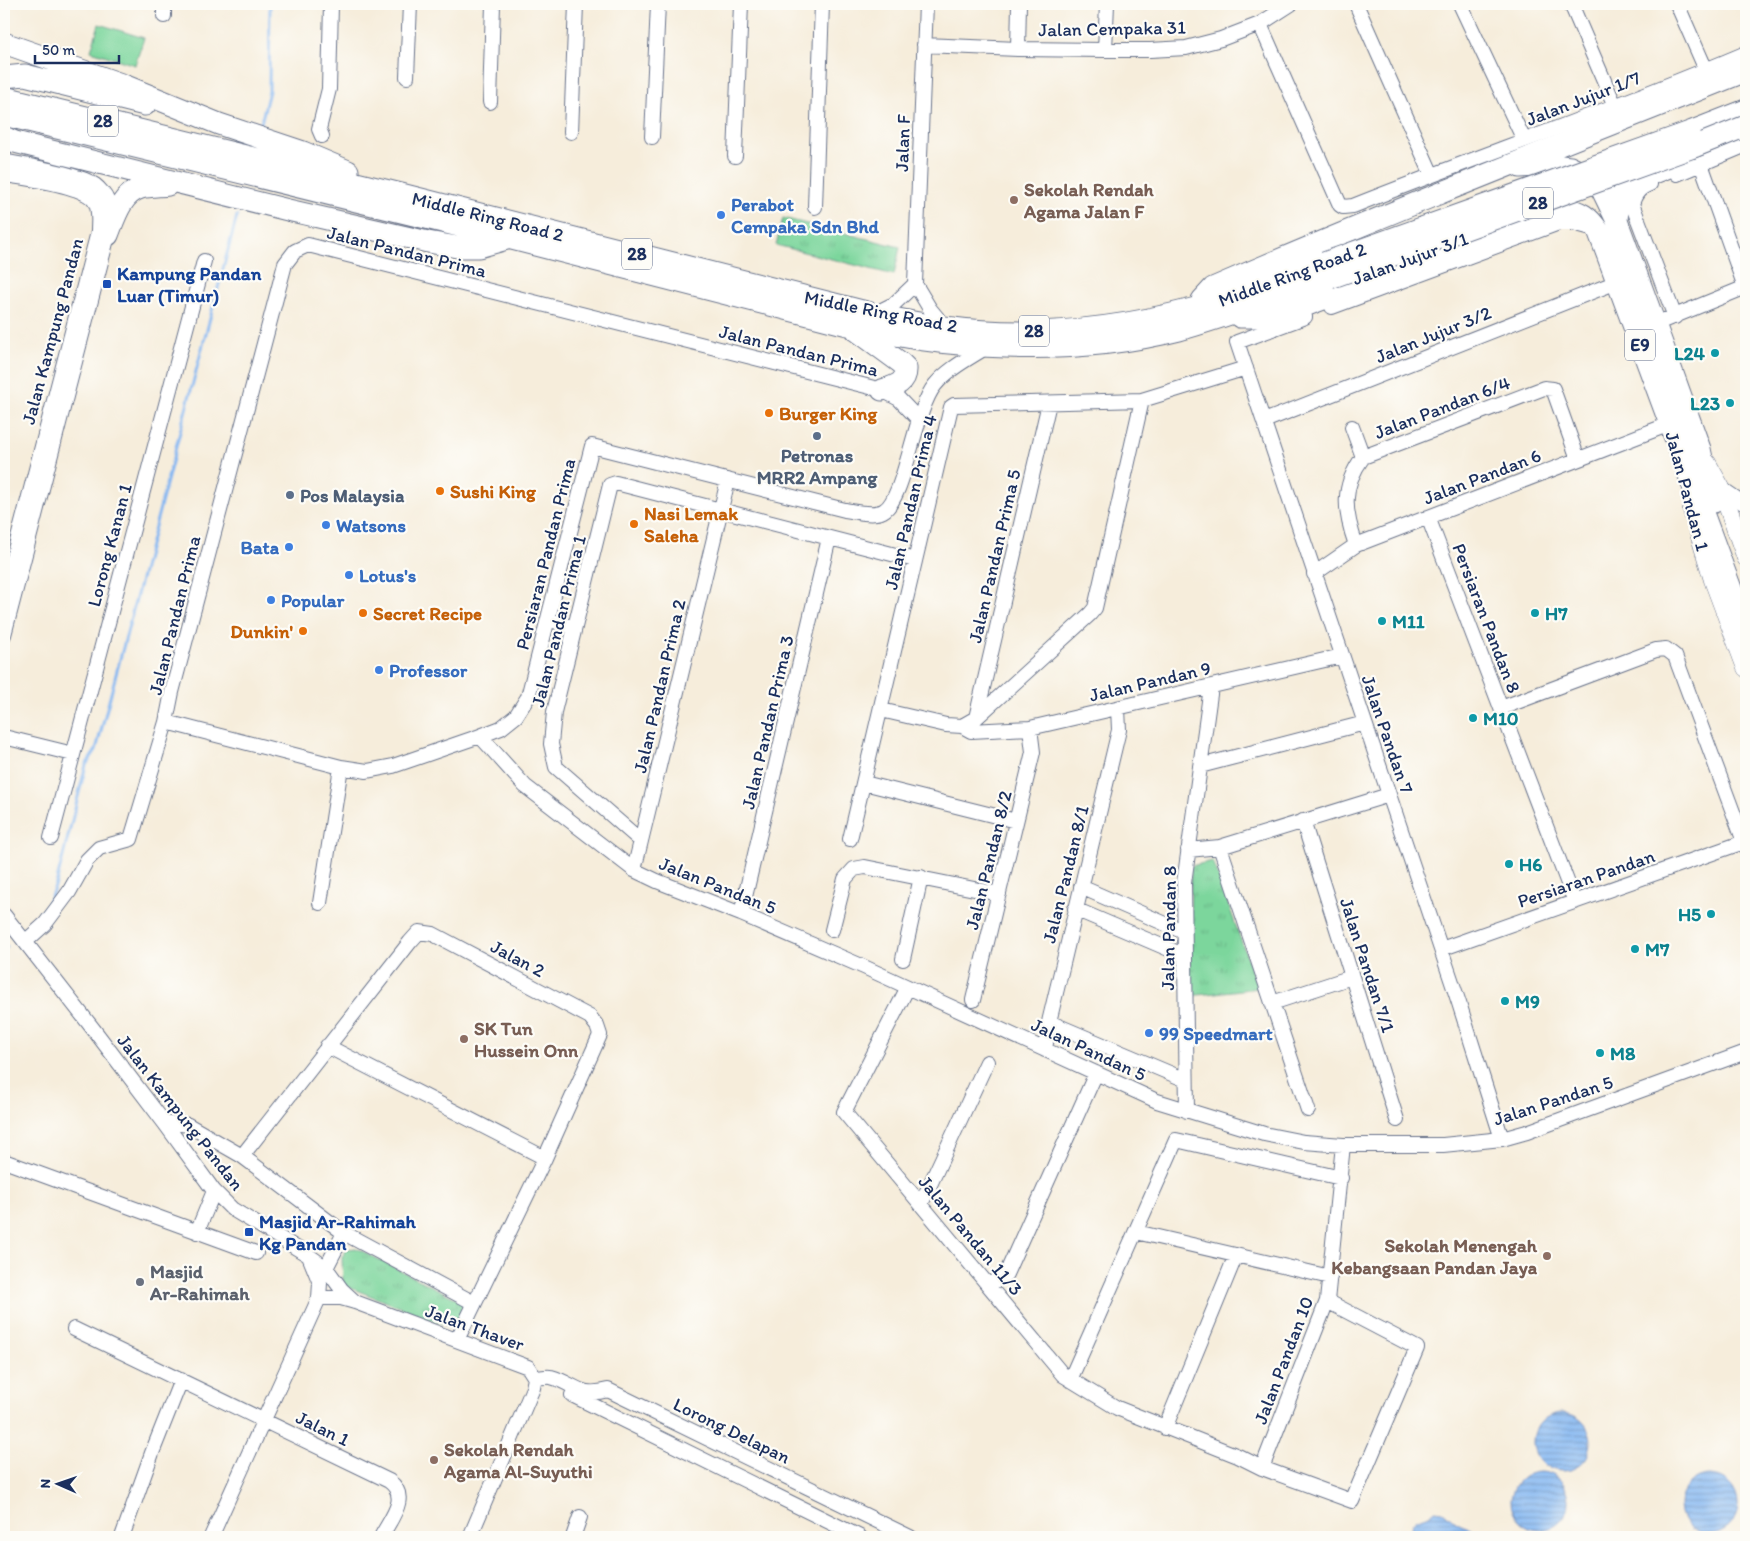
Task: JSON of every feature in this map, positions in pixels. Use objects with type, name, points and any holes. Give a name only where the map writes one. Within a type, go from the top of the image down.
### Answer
[{"type":"highway","points":[[4,43],[121,84],[219,124],[303,152],[401,194]]},
{"type":"highway","points":[[1194,309],[1213,288],[1321,241],[1746,71]]},
{"type":"highway","points":[[4,76],[25,75],[219,124]]},
{"type":"highway","name":"Middle Ring Road 2","points":[[4,97],[200,154],[508,238],[848,325],[947,343],[989,346],[1063,347],[1122,341],[1178,330],[1223,317],[1327,270],[1746,110]]},
{"type":"highway","name":"Middle Ring Road 2","points":[[4,115],[401,194],[874,314],[945,327],[998,331],[1048,331],[1117,324],[1194,309],[1327,270],[1696,146],[1746,126]]},
{"type":"highway","points":[[1607,226],[1618,206],[1620,196],[1634,181],[1746,135]]},
{"type":"highway","points":[[4,138],[288,210],[457,247],[479,247],[508,238]]},
{"type":"highway","points":[[1500,168],[1554,165],[1570,168],[1585,174],[1600,186],[1607,226]]},
{"type":"highway","points":[[108,235],[121,204],[130,194],[140,188],[184,184]]},
{"type":"highway","points":[[1223,317],[1261,317],[1286,313],[1564,209],[1574,210],[1583,214],[1591,221],[1607,226]]},
{"type":"highway","name":"Jalan Pandan 1","points":[[1607,226],[1616,282],[1670,424],[1691,454]]},
{"type":"highway","name":"Jalan Pandan 1","points":[[1607,226],[1655,324],[1691,454]]},
{"type":"highway","points":[[848,325],[906,368],[906,375],[903,381],[882,390]]},
{"type":"highway","name":"E9","points":[[1691,454],[1708,487],[1746,592]]},
{"type":"highway","name":"E9","points":[[1691,454],[1698,495],[1746,629]]},
{"type":"main road","name":"Jalan Pandan 1","points":[[1691,454],[1721,488],[1746,558]]},
{"type":"main road","name":"Jalan Pandan 1","points":[[1691,454],[1688,496],[1713,580],[1746,668]]},
{"type":"street","points":[[322,136],[319,129],[329,89],[331,4]]},
{"type":"street","points":[[407,77],[410,4]]},
{"type":"street","points":[[490,102],[493,4]]},
{"type":"street","points":[[571,132],[576,4]]},
{"type":"street","points":[[652,137],[658,4]]},
{"type":"street","points":[[736,156],[741,4]]},
{"type":"street","points":[[815,207],[822,4]]},
{"type":"street","name":"Jalan F","points":[[915,284],[926,4]]},
{"type":"street","points":[[1018,49],[1019,4]]},
{"type":"street","points":[[1105,50],[1107,4]]},
{"type":"street","name":"Jalan Cempaka 31","points":[[924,44],[1018,49],[1150,50],[1186,48],[1221,39],[1260,24],[1291,4]]},
{"type":"street","points":[[1356,4],[1432,175]]},
{"type":"street","points":[[1460,4],[1524,140]]},
{"type":"street","points":[[1571,4],[1615,106]]},
{"type":"street","points":[[1676,4],[1706,70]]},
{"type":"street","name":"Jalan Jujur 1/7","points":[[1260,24],[1340,205],[1343,207],[1353,206],[1615,106],[1746,53]]},
{"type":"street","points":[[1675,317],[1632,204],[1635,194],[1643,187],[1746,145]]},
{"type":"street","name":"Jalan Kampung Pandan","points":[[4,161],[75,176],[96,185],[107,198],[111,213],[108,235],[4,635]]},
{"type":"street","points":[[1655,324],[1746,287],[1701,164]]},
{"type":"street","name":"Jalan Kampung Pandan","points":[[4,175],[73,188],[91,196],[96,203],[98,232],[4,592]]},
{"type":"street","name":"Jalan Jujur 3/1","points":[[1237,342],[1559,223],[1607,226]]},
{"type":"street","name":"Jalan Pandan Prima","points":[[25,942],[45,924],[69,892],[87,860],[99,848],[131,839],[166,722],[286,264],[295,251],[308,245],[882,390],[899,398],[919,420]]},
{"type":"street","name":"Lorong Kanan 1","points":[[51,838],[204,261]]},
{"type":"street","name":"Jalan Jujur 3/2","points":[[1264,421],[1616,282]]},
{"type":"street","points":[[874,314],[894,304],[915,284],[945,327]]},
{"type":"street","name":"Jalan Pandan 7","points":[[1237,342],[1502,1139]]},
{"type":"street","name":"Persiaran Pandan Prima","points":[[166,722],[341,767],[366,771],[393,766],[501,728],[516,716],[528,697],[592,446],[845,510],[869,513],[882,512],[891,505],[902,478],[919,420],[934,386],[952,370],[989,346]]},
{"type":"street","name":"Jalan Pandan Prima 4","points":[[850,839],[951,408],[954,405],[1142,400],[1246,368]]},
{"type":"street","name":"Jalan Pandan 6/4","points":[[1356,545],[1347,516],[1348,491],[1353,471],[1363,456],[1544,388],[1553,389],[1578,459]]},
{"type":"street","points":[[964,728],[1090,614],[1094,608],[1142,400]]},
{"type":"street","name":"Jalan Pandan Prima 5","points":[[976,718],[1049,403]]},
{"type":"street","name":"Jalan Pandan 6","points":[[1314,574],[1356,545],[1670,424]]},
{"type":"street","points":[[1352,427],[1363,456]]},
{"type":"street","name":"Jalan Pandan Prima 2","points":[[634,870],[728,480]]},
{"type":"street","name":"Jalan Pandan Prima 1","points":[[642,841],[556,768],[552,744],[554,712],[610,485],[616,484],[720,510]]},
{"type":"street","points":[[1721,488],[1746,504]]},
{"type":"street","points":[[720,510],[915,560]]},
{"type":"street","name":"Persiaran Pandan 8","points":[[1428,517],[1576,902]]},
{"type":"street","name":"Jalan Pandan Prima 3","points":[[741,914],[829,538]]},
{"type":"street","points":[[548,619],[574,628]]},
{"type":"street","points":[[1501,708],[1656,650],[1666,649],[1675,656],[1745,845]]},
{"type":"street","name":"Jalan Pandan 9","points":[[881,710],[971,731],[1030,728],[1342,656]]},
{"type":"street","name":"Jalan Pandan 8","points":[[1187,1111],[1184,883],[1211,686]]},
{"type":"street","name":"Jalan Pandan 8/1","points":[[1045,1050],[1049,1022],[1119,730],[1118,708]]},
{"type":"street","points":[[1200,766],[1365,723]]},
{"type":"street","name":"Jalan Pandan 8/2","points":[[973,1000],[1033,752],[1030,728]]},
{"type":"street","name":"Jalan Pandan 5","points":[[480,736],[525,786],[634,870],[741,914],[908,987],[1157,1101],[1272,1136],[1304,1142],[1344,1145],[1443,1145],[1502,1139],[1527,1132],[1746,1052]]},
{"type":"street","points":[[4,737],[73,754]]},
{"type":"street","points":[[320,903],[341,767]]},
{"type":"street","points":[[864,783],[1016,821]]},
{"type":"street","points":[[1188,850],[1220,847],[1389,795]]},
{"type":"street","name":"Jalan Pandan 7/1","points":[[1303,821],[1398,1120]]},
{"type":"street","name":"Persiaran Pandan","points":[[1440,949],[1745,845]]},
{"type":"street","points":[[1220,847],[1308,1110]]},
{"type":"street","points":[[832,930],[845,879],[854,869],[865,867],[999,894]]},
{"type":"street","points":[[903,959],[921,877]]},
{"type":"street","points":[[1082,887],[1184,932]]},
{"type":"street","points":[[1076,909],[1185,956]]},
{"type":"street","name":"Jalan Kampung Pandan","points":[[4,915],[166,1125],[214,1191],[232,1209],[326,1268],[342,1290],[355,1302]]},
{"type":"street","name":"Jalan 2","points":[[242,1156],[327,1046],[419,932],[433,934],[590,1017],[597,1026],[600,1035],[545,1158],[457,1340]]},
{"type":"street","points":[[1272,1003],[1352,977]]},
{"type":"street","name":"Jalan Pandan 11/3","points":[[908,987],[844,1112],[1063,1375],[1118,1408],[1262,1468],[1352,1501],[1418,1348],[1327,1301]]},
{"type":"street","points":[[1049,1022],[1186,1080]]},
{"type":"street","points":[[327,1046],[545,1158]]},
{"type":"street","points":[[921,1204],[987,1062]]},
{"type":"street","points":[[988,1285],[1006,1274],[1096,1073]]},
{"type":"street","points":[[166,1125],[176,1123],[188,1124],[242,1156],[344,1233],[474,1303]]},
{"type":"street","points":[[1070,1380],[1176,1140],[1341,1178]]},
{"type":"street","name":"Jalan Pandan 10","points":[[1262,1468],[1327,1301],[1344,1145]]},
{"type":"street","points":[[4,1161],[256,1253]]},
{"type":"street","points":[[197,1232],[214,1191]]},
{"type":"street","points":[[1136,1232],[1330,1277]]},
{"type":"street","points":[[326,1268],[344,1233]]},
{"type":"street","points":[[211,1537],[319,1298],[320,1283],[308,1255]]},
{"type":"street","points":[[1165,1428],[1236,1255]]},
{"type":"street","name":"Jalan Thaver","points":[[319,1298],[341,1298],[355,1302],[528,1367],[534,1383]]},
{"type":"street","name":"Jalan 1","points":[[74,1329],[390,1481],[400,1492],[400,1501],[381,1537]]},
{"type":"street","name":"Lorong Delapan","points":[[534,1383],[549,1376],[595,1394],[608,1390],[910,1537]]},
{"type":"street","points":[[122,1537],[181,1380]]},
{"type":"street","points":[[470,1537],[534,1383]]},
{"type":"street","name":"Lorong Delapan","points":[[534,1383],[547,1383],[860,1537]]},
{"type":"street","points":[[573,1537],[580,1518]]},
{"type":"green space","points":[[99,24],[144,38],[135,65],[91,51]]},
{"type":"green space","points":[[783,218],[900,247],[894,275],[776,245]]},
{"type":"green space","points":[[1213,861],[1258,988],[1189,996],[1191,866]]},
{"type":"green space","points":[[356,1248],[465,1303],[453,1328],[343,1285],[342,1258],[347,1249]]},
{"type":"water","points":[[1556,1413],[1568,1413],[1583,1421],[1591,1436],[1591,1448],[1583,1463],[1568,1471],[1556,1471],[1541,1463],[1533,1448],[1533,1436],[1541,1421]]},
{"type":"water","points":[[1534,1472],[1546,1472],[1561,1480],[1569,1495],[1569,1507],[1561,1522],[1546,1530],[1534,1530],[1519,1522],[1511,1507],[1511,1495],[1519,1480]]},
{"type":"water","points":[[1703,1476],[1715,1476],[1730,1484],[1738,1499],[1738,1511],[1730,1526],[1715,1534],[1703,1534],[1688,1526],[1680,1511],[1680,1499],[1688,1484]]},
{"type":"water","points":[[1435,1510],[1443,1511],[1457,1523],[1477,1532],[1483,1537],[1409,1537],[1413,1523]]},
{"type":"waterway","points":[[261,123],[269,91],[270,4]]},
{"type":"waterway","points":[[29,927],[46,907],[56,884],[86,765],[96,750],[237,216]]},
{"type":"waterway","points":[[4,950],[7,947]]},
{"type":"place","name":"Sekolah Rendah Agama Jalan F","points":[[1014,200]]},
{"type":"place","name":"Perabot Cempaka Sdn Bhd","points":[[721,215]]},
{"type":"place","name":"Kampung Pandan Luar (Timur)","points":[[107,284]]},
{"type":"place","name":"L24","points":[[1715,353]]},
{"type":"place","name":"L23","points":[[1730,403]]},
{"type":"place","name":"Burger King","points":[[769,413]]},
{"type":"place","name":"Petronas MRR2 Ampang","points":[[817,436]]},
{"type":"place","name":"Sushi King","points":[[440,491]]},
{"type":"place","name":"Pos Malaysia","points":[[290,495]]},
{"type":"place","name":"Nasi Lemak Saleha","points":[[634,524]]},
{"type":"place","name":"Watsons","points":[[326,525]]},
{"type":"place","name":"Bata","points":[[289,547]]},
{"type":"place","name":"Lotus's","points":[[349,575]]},
{"type":"place","name":"Popular","points":[[271,600]]},
{"type":"place","name":"Secret Recipe","points":[[363,613]]},
{"type":"place","name":"H7","points":[[1535,613]]},
{"type":"place","name":"M11","points":[[1382,621]]},
{"type":"place","name":"Dunkin'","points":[[303,631]]},
{"type":"place","name":"Professor","points":[[379,670]]},
{"type":"place","name":"M10","points":[[1473,718]]},
{"type":"place","name":"H6","points":[[1509,864]]},
{"type":"place","name":"H5","points":[[1711,914]]},
{"type":"place","name":"M7","points":[[1635,949]]},
{"type":"place","name":"M9","points":[[1505,1001]]},
{"type":"place","name":"99 Speedmart","points":[[1149,1033]]},
{"type":"place","name":"SK Tun Hussein Onn","points":[[464,1039]]},
{"type":"place","name":"M8","points":[[1600,1053]]},
{"type":"place","name":"Masjid Ar-Rahimah Kg Pandan","points":[[249,1232]]},
{"type":"place","name":"Sekolah Menengah Kebangsaan Pandan Jaya","points":[[1547,1256]]},
{"type":"place","name":"Masjid Ar-Rahimah","points":[[140,1282]]},
{"type":"place","name":"Sekolah Rendah Agama Al-Suyuthi","points":[[434,1460]]}]
